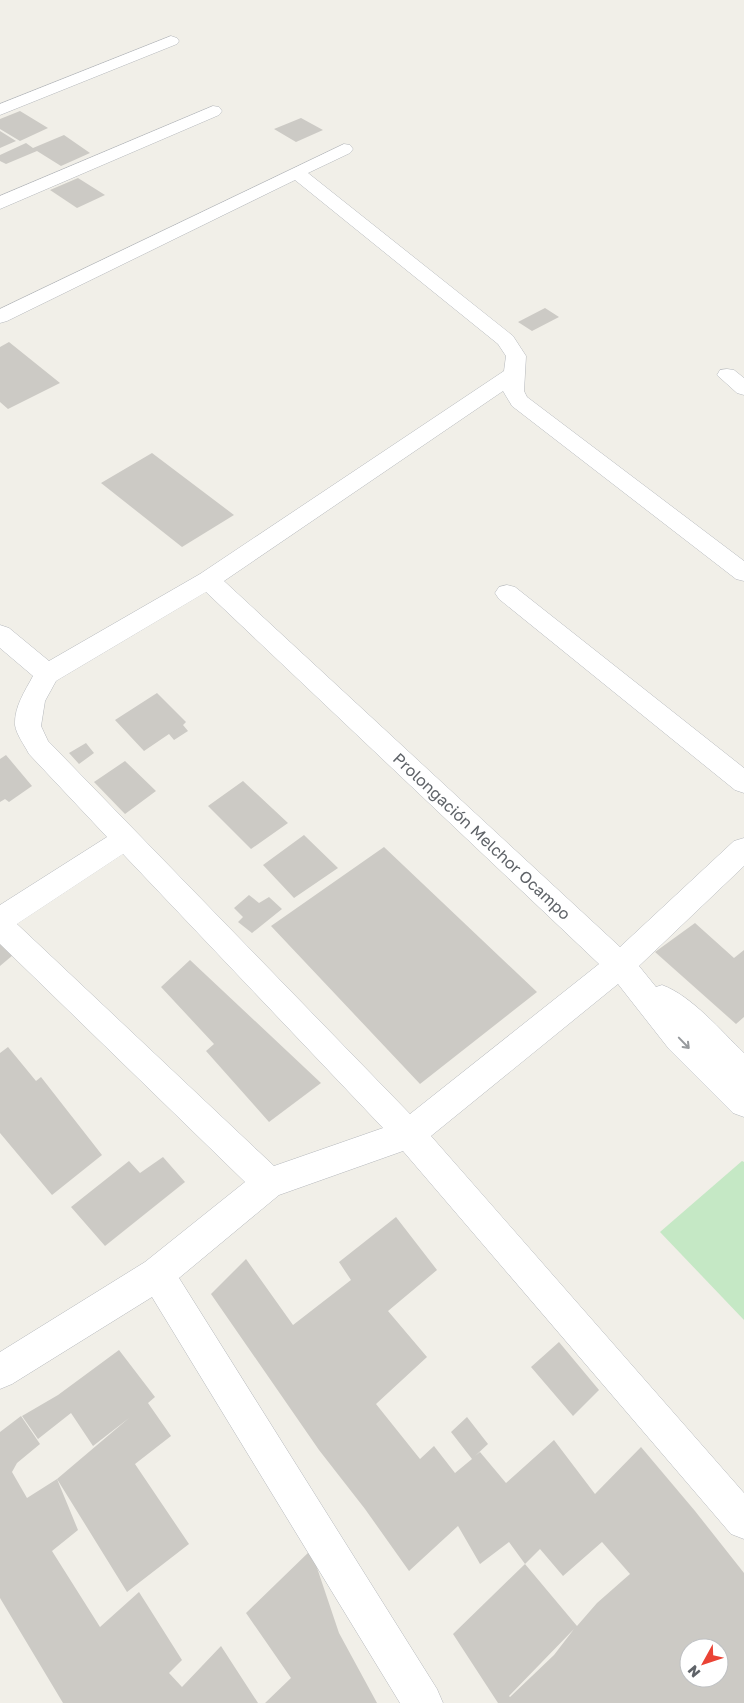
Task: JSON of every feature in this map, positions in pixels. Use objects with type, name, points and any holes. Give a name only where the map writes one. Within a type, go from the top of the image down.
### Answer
[{"type":"street","points":[[0,110],[171,41]]},
{"type":"street","points":[[0,203],[214,111]]},
{"type":"street","points":[[0,317],[344,149]]},
{"type":"street","points":[[296,173],[506,340],[516,356],[513,391],[519,402],[744,574]]},
{"type":"street","points":[[515,373],[208,580],[47,674],[32,701],[28,726],[38,747],[408,1134],[744,1521]]},
{"type":"street","points":[[727,375],[744,388]]},
{"type":"street","name":"Prolongación Melchor Ocampo","points":[[208,580],[620,964],[680,1039],[744,1103]]},
{"type":"street","points":[[507,593],[744,783]]},
{"type":"street","points":[[0,634],[47,674]]},
{"type":"street","points":[[0,920],[125,839]]},
{"type":"street","points":[[0,1372],[157,1274],[269,1183],[408,1134],[620,964],[744,849]]},
{"type":"street","points":[[0,926],[269,1183]]},
{"type":"street","points":[[620,964],[694,1024],[744,1074]]},
{"type":"street","points":[[157,1274],[423,1703]]},
{"type":"green space","points":[[742,1161],[744,1162],[744,1320],[660,1232]]},
{"type":"building","points":[[20,111],[48,128],[20,141],[0,129],[0,119]]},
{"type":"building","points":[[301,118],[323,130],[296,142],[274,129]]},
{"type":"building","points":[[0,131],[16,141],[0,148]]},
{"type":"building","points":[[64,135],[90,153],[61,166],[37,151],[6,164],[0,161],[0,155],[26,143],[33,148]]},
{"type":"building","points":[[78,178],[105,195],[77,208],[50,190]]},
{"type":"building","points":[[545,308],[559,317],[532,331],[518,322]]},
{"type":"building","points":[[9,342],[60,383],[8,409],[0,402],[0,347]]},
{"type":"building","points":[[152,453],[234,515],[182,547],[101,483]]},
{"type":"building","points":[[157,693],[186,722],[183,725],[188,731],[174,740],[169,734],[144,751],[115,720]]},
{"type":"building","points":[[86,743],[94,753],[79,764],[69,753]]},
{"type":"building","points":[[6,755],[32,786],[9,802],[5,799],[0,802],[0,759]]},
{"type":"building","points":[[125,761],[156,791],[125,814],[94,782]]},
{"type":"building","points":[[243,781],[288,823],[251,849],[208,806]]},
{"type":"building","points":[[304,835],[338,868],[294,898],[263,865]]},
{"type":"building","points":[[384,847],[537,992],[420,1084],[271,926]]},
{"type":"building","points":[[249,895],[259,903],[269,897],[282,909],[252,933],[238,922],[243,917],[234,908]]},
{"type":"building","points":[[695,923],[734,958],[744,950],[744,1017],[736,1024],[655,952]]},
{"type":"building","points":[[0,942],[13,955],[0,966]]},
{"type":"building","points":[[190,960],[321,1083],[269,1122],[206,1051],[214,1044],[161,987]]},
{"type":"building","points":[[8,1047],[36,1081],[41,1077],[102,1155],[52,1195],[0,1133],[0,1053]]},
{"type":"building","points":[[163,1157],[185,1182],[105,1246],[71,1207],[129,1161],[140,1173]]},
{"type":"building","points":[[396,1217],[437,1270],[388,1311],[427,1357],[376,1404],[420,1459],[434,1446],[455,1473],[472,1459],[451,1432],[467,1417],[488,1444],[475,1456],[480,1452],[506,1483],[554,1440],[595,1494],[641,1447],[744,1573],[744,1703],[498,1703],[453,1634],[525,1564],[509,1542],[480,1564],[458,1526],[409,1571],[365,1509],[319,1450],[211,1294],[246,1259],[293,1325],[351,1280],[339,1262]],"holes":[[[602,1542],[630,1574],[597,1603],[577,1626],[525,1564],[540,1549],[563,1576]],[[574,1629],[554,1655],[510,1697],[509,1696]]]},
{"type":"building","points":[[559,1342],[599,1390],[573,1416],[531,1367]]},
{"type":"building","points":[[119,1350],[155,1397],[148,1403],[171,1436],[135,1464],[189,1544],[127,1592],[57,1479],[129,1418],[93,1446],[71,1413],[38,1439],[22,1416],[58,1395]]},
{"type":"building","points":[[21,1416],[40,1444],[17,1463],[12,1472],[27,1498],[57,1479],[78,1530],[52,1551],[100,1627],[139,1592],[182,1660],[169,1673],[182,1687],[221,1646],[258,1703],[63,1703],[0,1598],[0,1432]]},
{"type":"building","points":[[311,1550],[339,1633],[377,1703],[265,1703],[291,1678],[246,1613]]}]
